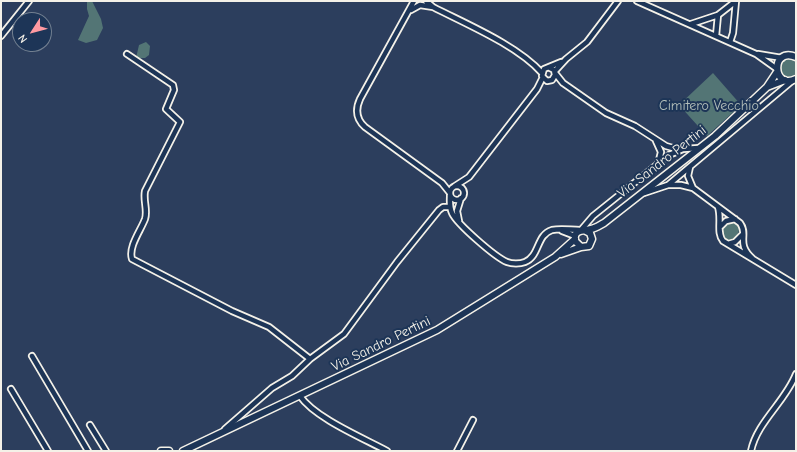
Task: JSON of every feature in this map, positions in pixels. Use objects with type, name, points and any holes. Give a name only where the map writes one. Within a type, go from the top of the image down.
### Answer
[{"type":"main road","points":[[782,58],[794,55]]},
{"type":"main road","name":"Via Sandro Pertini","points":[[183,450],[437,330],[558,255],[581,230],[595,228],[604,223],[700,148],[767,87],[777,71],[778,63],[782,58]]},
{"type":"main road","points":[[777,71],[785,80],[795,80]]},
{"type":"main road","name":"Via Sandro Pertini","points":[[767,87],[785,80]]},
{"type":"main road","points":[[558,255],[588,246],[604,223]]},
{"type":"main road","points":[[581,230],[590,233],[592,239]]},
{"type":"main road","points":[[575,237],[576,244],[581,247]]},
{"type":"main road","points":[[161,451],[169,451]]},
{"type":"street","points":[[1,36],[29,1]]},
{"type":"street","points":[[414,1],[361,96],[357,106],[357,114],[365,127],[442,182],[455,187],[460,187],[463,191]]},
{"type":"street","points":[[418,1],[425,3],[498,41],[532,63],[549,68],[555,72],[563,83],[606,113],[635,126],[666,146],[680,150]]},
{"type":"street","points":[[462,226],[457,211],[469,177],[537,89],[550,80],[566,59],[587,42],[613,8],[616,1]]},
{"type":"street","points":[[637,1],[756,54],[777,71]]},
{"type":"street","points":[[689,24],[718,16],[736,1]]},
{"type":"street","points":[[730,42],[734,33],[736,1]]},
{"type":"street","points":[[407,14],[413,8],[425,3]]},
{"type":"street","points":[[716,36],[718,16]]},
{"type":"street","points":[[127,54],[173,85],[174,90],[166,107],[168,112],[178,118],[180,122],[145,191],[146,217],[131,250],[131,258],[135,262],[232,311],[269,327],[310,360]]},
{"type":"street","points":[[756,54],[782,58]]},
{"type":"street","points":[[537,89],[542,75],[549,68],[566,59]]},
{"type":"street","points":[[532,63],[542,75],[550,80],[563,83]]},
{"type":"street","points":[[668,185],[785,86],[795,80]]},
{"type":"street","points":[[652,137],[661,150],[658,165]]},
{"type":"street","points":[[469,177],[455,187],[450,194],[450,207],[454,217],[462,226],[502,259],[515,263],[530,259],[535,254],[544,236],[550,231],[581,230],[592,216],[669,155],[680,150],[700,148]]},
{"type":"street","points":[[690,167],[688,176],[693,188]]},
{"type":"street","points":[[442,182],[455,200],[461,198]]},
{"type":"street","points":[[637,196],[668,185],[681,184],[693,188],[742,225],[744,249],[753,259]]},
{"type":"street","points":[[224,430],[270,390],[292,376],[347,331],[397,262],[440,209],[450,207]]},
{"type":"street","points":[[718,207],[721,217],[720,236],[724,242],[796,285]]},
{"type":"street","points":[[720,228],[726,221],[735,219]]},
{"type":"street","points":[[557,230],[575,237]]},
{"type":"street","points":[[724,242],[733,243],[742,235]]},
{"type":"street","points":[[32,356],[88,451]]},
{"type":"street","points":[[751,451],[756,436],[787,392],[796,374]]},
{"type":"street","points":[[11,389],[48,451]]},
{"type":"street","points":[[300,396],[306,404],[320,414],[387,451]]},
{"type":"street","points":[[457,451],[473,420]]},
{"type":"street","points":[[90,425],[106,451]]},
{"type":"green space","points":[[87,1],[92,1],[101,19],[103,28],[97,40],[86,43],[78,40],[89,16]]},
{"type":"green space","points":[[146,42],[150,46],[149,55],[145,58],[136,58],[139,45]]},
{"type":"green space","points":[[789,59],[795,62],[798,68],[795,74],[789,77],[783,74],[780,68],[783,62]]},
{"type":"green space","name":"Cimitero Vecchio","points":[[713,73],[741,105],[707,136],[679,105]]},
{"type":"green space","points":[[733,221],[739,226],[737,236],[729,242],[723,240],[721,230],[726,223]]}]
